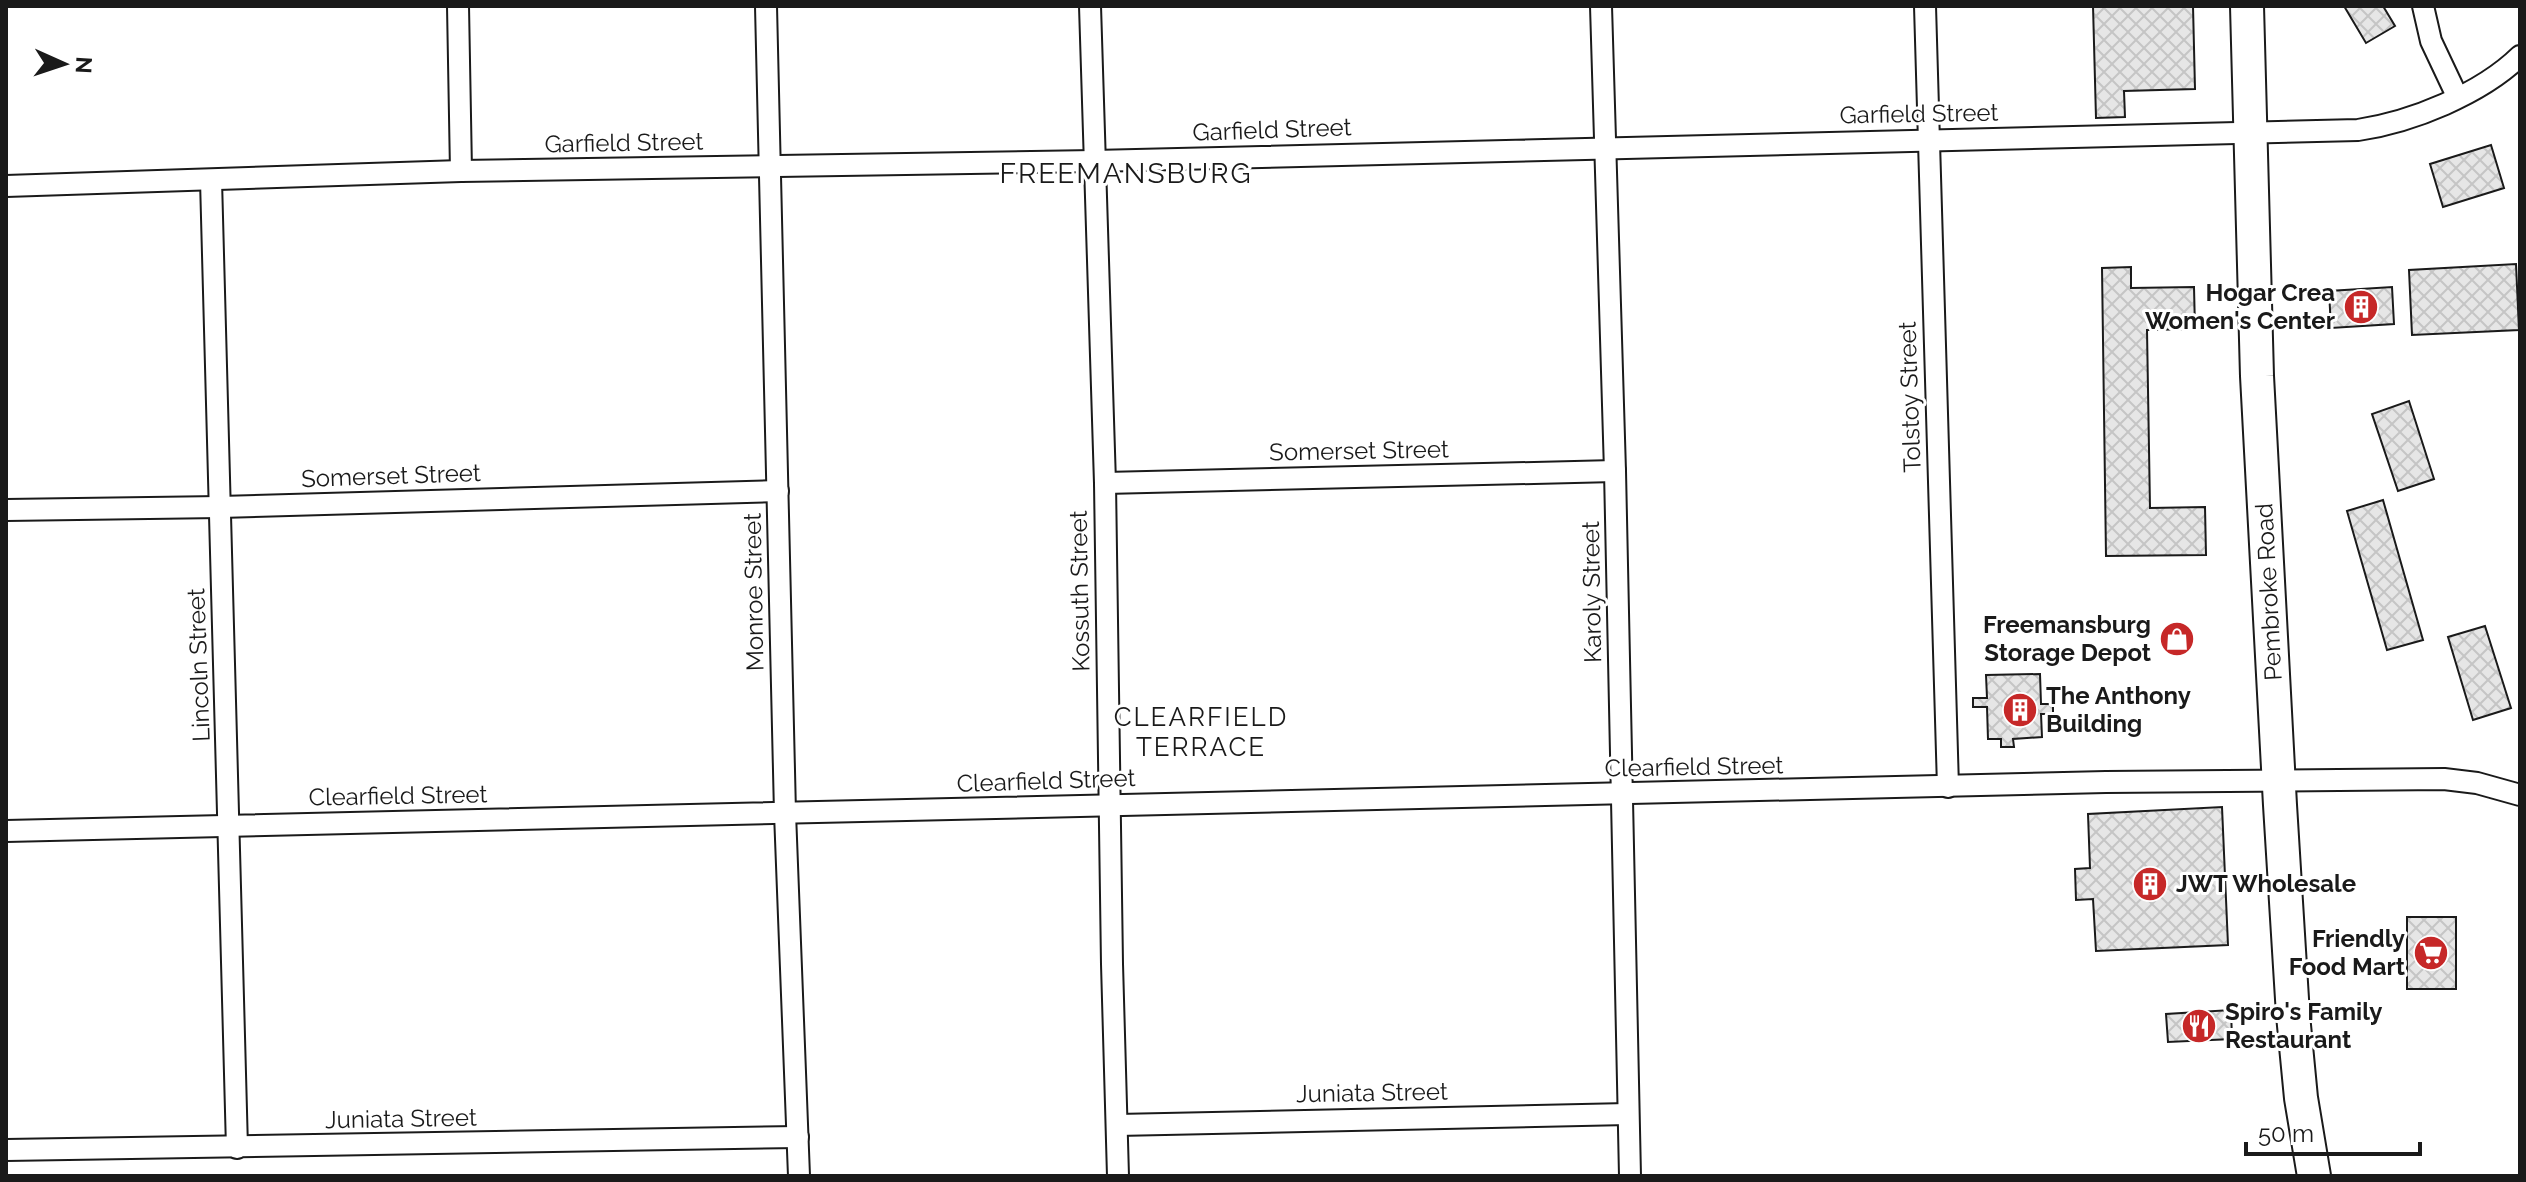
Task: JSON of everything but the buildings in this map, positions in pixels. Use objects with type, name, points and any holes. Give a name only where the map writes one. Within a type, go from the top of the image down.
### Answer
[{"type":"main road","name":"Pembroke Road","points":[[2247,6],[2257,376],[2279,780],[2293,1015],[2303,1113],[2314,1176]]},
{"type":"street","points":[[458,6],[461,171]]},
{"type":"street","name":"Monroe Street","points":[[766,6],[785,813],[799,1176]]},
{"type":"street","name":"Kossuth Street","points":[[1090,6],[1105,483],[1118,1176]]},
{"type":"street","name":"Karoly Street","points":[[1601,6],[1615,471],[1630,1176]]},
{"type":"street","name":"Tolstoy Street","points":[[1925,6],[1948,787]]},
{"type":"street","points":[[2423,6],[2431,41],[2457,96]]},
{"type":"street","name":"Garfield Street","points":[[6,186],[461,171],[1094,161],[2373,128],[2398,122],[2457,96],[2498,74],[2520,56]]},
{"type":"street","name":"Lincoln Street","points":[[211,180],[237,1148]]},
{"type":"street","name":"Somerset Street","points":[[1105,483],[1615,471]]},
{"type":"street","name":"Somerset Street","points":[[6,510],[778,491]]},
{"type":"street","name":"Clearfield Street","points":[[6,831],[2279,780],[2444,779],[2477,783],[2520,795]]},
{"type":"street","name":"Juniata Street","points":[[1117,1125],[1628,1114]]},
{"type":"street","name":"Juniata Street","points":[[6,1150],[798,1137]]},
{"type":"place","name":"Hogar Crea Women's Center","points":[[2361,307]]},
{"type":"place","name":"Freemansburg Storage Depot","points":[[2177,639]]},
{"type":"place","name":"The Anthony Building","points":[[2020,710]]},
{"type":"place","name":"JWT Wholesale","points":[[2150,884]]},
{"type":"place","name":"Friendly Food Mart","points":[[2431,953]]},
{"type":"place","name":"Spiro's Family Restaurant","points":[[2199,1026]]},
{"type":"district","name":"FREEMANSBURG","points":[[1126,173]]},
{"type":"district","name":"CLEARFIELD TERRACE","points":[[1201,732]]}]
